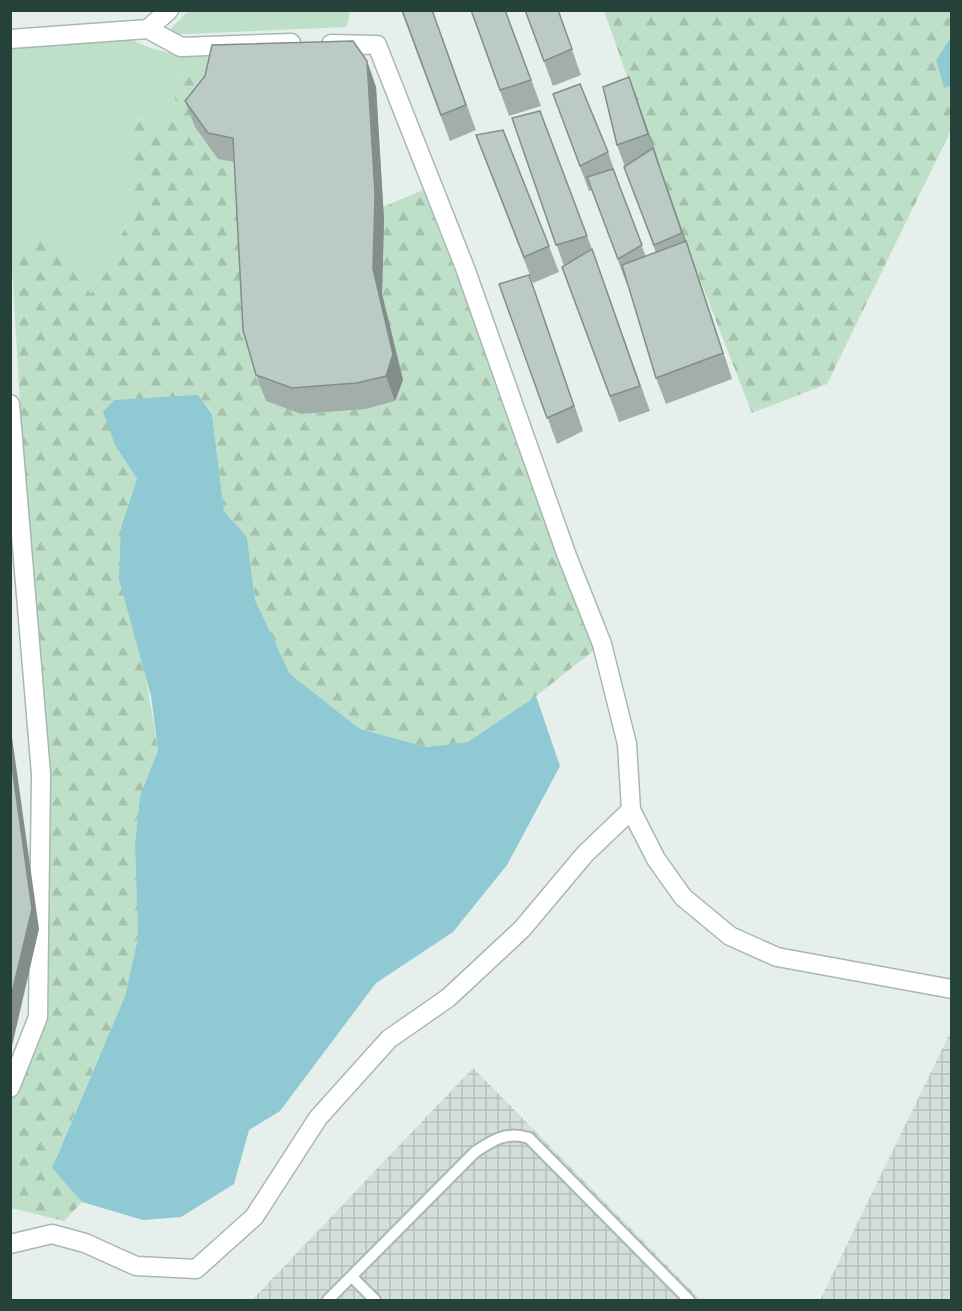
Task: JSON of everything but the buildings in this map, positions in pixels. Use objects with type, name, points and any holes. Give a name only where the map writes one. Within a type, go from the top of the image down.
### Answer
[{"type":"street","points":[[148,29],[169,10]]},
{"type":"street","points":[[10,39],[148,29],[182,47],[252,43],[377,45],[465,268],[567,556],[602,644],[627,744],[631,810],[656,859],[683,897],[730,936],[777,957],[951,989]]},
{"type":"street","points":[[10,404],[41,774],[38,1017],[10,1088]]},
{"type":"street","points":[[10,1244],[52,1234],[85,1243],[136,1266],[196,1269],[254,1217],[318,1118],[389,1039],[448,998],[522,929],[585,854],[631,810]]},
{"type":"lane","points":[[328,1300],[475,1152],[496,1137],[517,1135],[529,1138],[689,1300]]},
{"type":"lane","points":[[352,1276],[375,1300]]},
{"type":"shaded area","points":[[951,1031],[951,1300],[820,1300]]},
{"type":"shaded area","points":[[473,1068],[701,1300],[252,1300]]},
{"type":"green space","points":[[188,11],[350,11],[347,27],[165,35]]},
{"type":"green space","points":[[604,11],[951,11],[951,37],[936,60],[944,87],[951,86],[951,130],[827,384],[752,413],[688,249]]},
{"type":"green space","points":[[119,31],[138,43],[160,51],[184,55],[234,56],[306,50],[315,58],[178,76],[172,117],[133,120],[133,213],[91,295],[44,236],[11,248],[10,39]]},
{"type":"green space","points":[[221,70],[243,164],[266,401],[301,414],[366,409],[395,401],[382,294],[383,207],[423,190],[602,644],[536,696],[468,742],[427,747],[360,729],[290,674],[255,600],[247,537],[224,511],[212,413],[198,395],[115,445],[137,479],[121,527],[158,750],[140,796],[135,843],[138,938],[125,996],[52,1167],[82,1202],[64,1221],[11,1208],[11,1099],[38,1017],[41,774],[11,248],[44,236],[91,294],[133,213],[133,120],[172,117],[178,76]]},
{"type":"water","points":[[951,37],[951,86],[944,88],[936,60]]},
{"type":"water","points":[[198,395],[212,414],[224,511],[247,537],[255,600],[290,674],[360,729],[427,747],[468,742],[536,696],[560,766],[507,865],[453,932],[376,983],[280,1111],[249,1130],[234,1184],[181,1217],[143,1220],[82,1202],[52,1168],[125,996],[138,938],[135,843],[140,796],[158,750],[151,696],[119,579],[121,527],[137,479],[115,445],[103,412],[114,400]]}]
